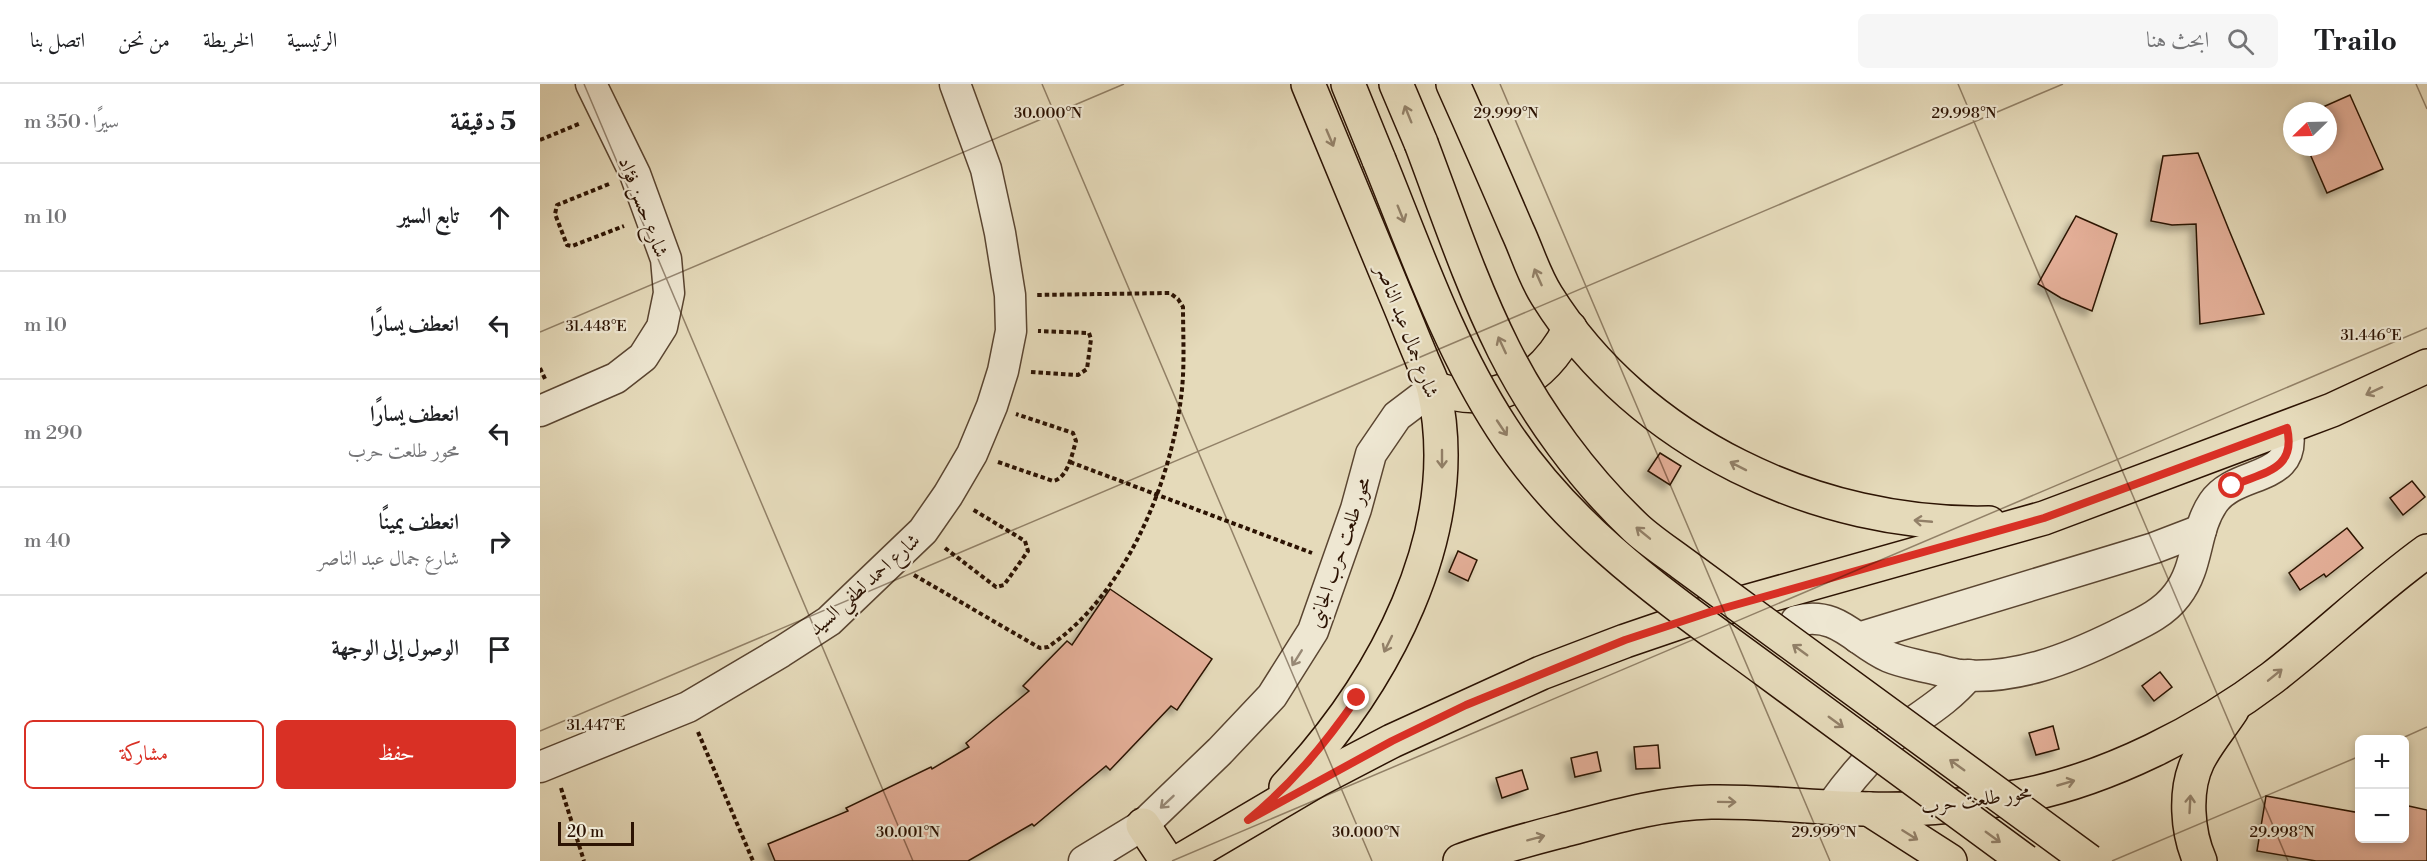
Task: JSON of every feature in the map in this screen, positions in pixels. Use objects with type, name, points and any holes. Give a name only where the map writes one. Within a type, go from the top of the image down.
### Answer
[{"type":"main road","name":"شارع جمال عبد الناصر","points":[[1248,820],[1280,794],[1333,732],[1380,660],[1417,579],[1438,507],[1442,477],[1442,448],[1434,388],[1308,84]]},
{"type":"main road","points":[[1348,84],[1443,316],[1480,393],[1530,468],[1561,504],[1629,569],[2025,861]]},
{"type":"main road","points":[[1396,84],[1481,299],[1504,350],[1563,445],[1598,489],[1637,529],[1683,564],[2089,861]]},
{"type":"main road","points":[[1453,84],[1546,295],[1597,360],[1626,388],[1691,439],[1736,465],[1801,494],[1851,508],[1922,521],[1963,524],[2044,518]]},
{"type":"main road","points":[[1434,388],[1465,396],[1484,395],[1520,384],[1537,374],[1550,361],[1570,328]]},
{"type":"main road","points":[[1180,861],[1319,779],[1444,716],[1541,673],[1625,640],[1710,612],[2044,518],[2287,428],[2427,366]]},
{"type":"main road","name":"محور طلعت حرب","points":[[1481,857],[1644,809],[1709,802],[1869,809],[1947,807],[2023,795],[2098,774],[2169,743],[2236,704],[2273,677],[2427,551]]},
{"type":"main road","points":[[2199,861],[2191,831],[2189,807],[2192,784],[2198,762],[2236,704]]},
{"type":"main road","points":[[1869,809],[1950,861]]},
{"type":"main road","points":[[1143,825],[1167,861]]},
{"type":"street","name":"شارع حسن فؤاد","points":[[540,411],[616,378],[643,357],[662,327],[669,293],[666,259],[634,174],[591,84]]},
{"type":"street","name":"شارع احمد لطفي السيد","points":[[547,764],[688,707],[773,657],[828,621],[923,531],[948,495],[972,454],[992,406],[1003,371],[1011,331],[1010,295],[1000,232],[986,170],[955,84]]},
{"type":"street","name":"محور طلعت حرب الجانبى","points":[[1084,861],[1143,825],[1220,751],[1272,696],[1314,631],[1338,563],[1371,454],[1397,416],[1434,388]]},
{"type":"street","points":[[1796,621],[1807,618],[1829,620],[1889,657],[1906,663],[1969,675],[2013,672],[2054,662],[2097,645],[2166,608],[2186,582],[2210,508],[2222,493],[2242,481],[2275,469],[2283,462],[2289,446],[2287,428]]},
{"type":"street","points":[[1858,638],[2154,548],[2201,530]]},
{"type":"street","points":[[1831,806],[1845,786],[1880,748],[1946,699],[1969,675]]},
{"type":"path","points":[[540,140],[604,114]]},
{"type":"path","points":[[634,174],[557,205],[555,214],[567,245],[572,246],[577,246],[649,215]]},
{"type":"path","points":[[892,562],[1040,648],[1048,647],[1087,612],[1112,581],[1133,548],[1157,495],[1175,436],[1181,397],[1183,307],[1178,298],[1170,293],[1010,295]]},
{"type":"path","points":[[1003,371],[1078,375],[1087,369],[1091,339],[1089,333],[1011,331]]},
{"type":"path","points":[[972,454],[1053,481],[1063,476],[1070,462],[1076,441],[1073,433],[992,406]]},
{"type":"path","points":[[1070,462],[1338,563]]},
{"type":"path","points":[[923,531],[996,587],[1004,585],[1028,551],[1025,541],[948,495]]},
{"type":"path","points":[[688,707],[753,861]]},
{"type":"path","points":[[547,764],[584,861]]},
{"type":"building","points":[[2350,95],[2383,169],[2327,193],[2311,156],[2337,156],[2337,102],[2334,102]]},
{"type":"building","points":[[2198,153],[2264,314],[2200,324],[2196,224],[2172,225],[2151,221],[2163,156]]},
{"type":"building","points":[[2076,216],[2117,234],[2092,311],[2061,298],[2038,284]]},
{"type":"building","points":[[1660,453],[1681,466],[1670,485],[1648,471]]},
{"type":"building","points":[[2412,481],[2425,497],[2403,515],[2390,498]]},
{"type":"building","points":[[2347,528],[2363,548],[2326,577],[2324,574],[2300,590],[2289,573]]},
{"type":"building","points":[[1458,551],[1477,560],[1468,581],[1449,572]]},
{"type":"building","points":[[1110,589],[1212,659],[1177,710],[1171,706],[1110,770],[1106,766],[1034,826],[1032,824],[968,861],[775,861],[768,844],[848,811],[846,808],[931,767],[932,769],[969,747],[966,743],[1029,691],[1023,686],[1067,641],[1072,645]]},
{"type":"building","points":[[2160,672],[2172,687],[2154,701],[2142,686]]},
{"type":"building","points":[[2053,726],[2059,749],[2036,755],[2029,733]]},
{"type":"building","points":[[1658,745],[1660,768],[1636,769],[1634,747]]},
{"type":"building","points":[[1597,752],[1601,771],[1575,777],[1571,758]]},
{"type":"building","points":[[1522,770],[1528,789],[1502,798],[1496,778]]},
{"type":"building","points":[[2266,796],[2355,812],[2355,843],[2409,843],[2409,806],[2427,810],[2427,861],[2316,861],[2257,851]]},
{"type":"route","points":[[1357,698],[1308,764],[1280,794],[1248,820],[1319,779],[1466,705],[1625,640],[1710,612],[2044,518],[2287,428],[2289,446],[2283,462],[2275,469],[2232,486]]}]
